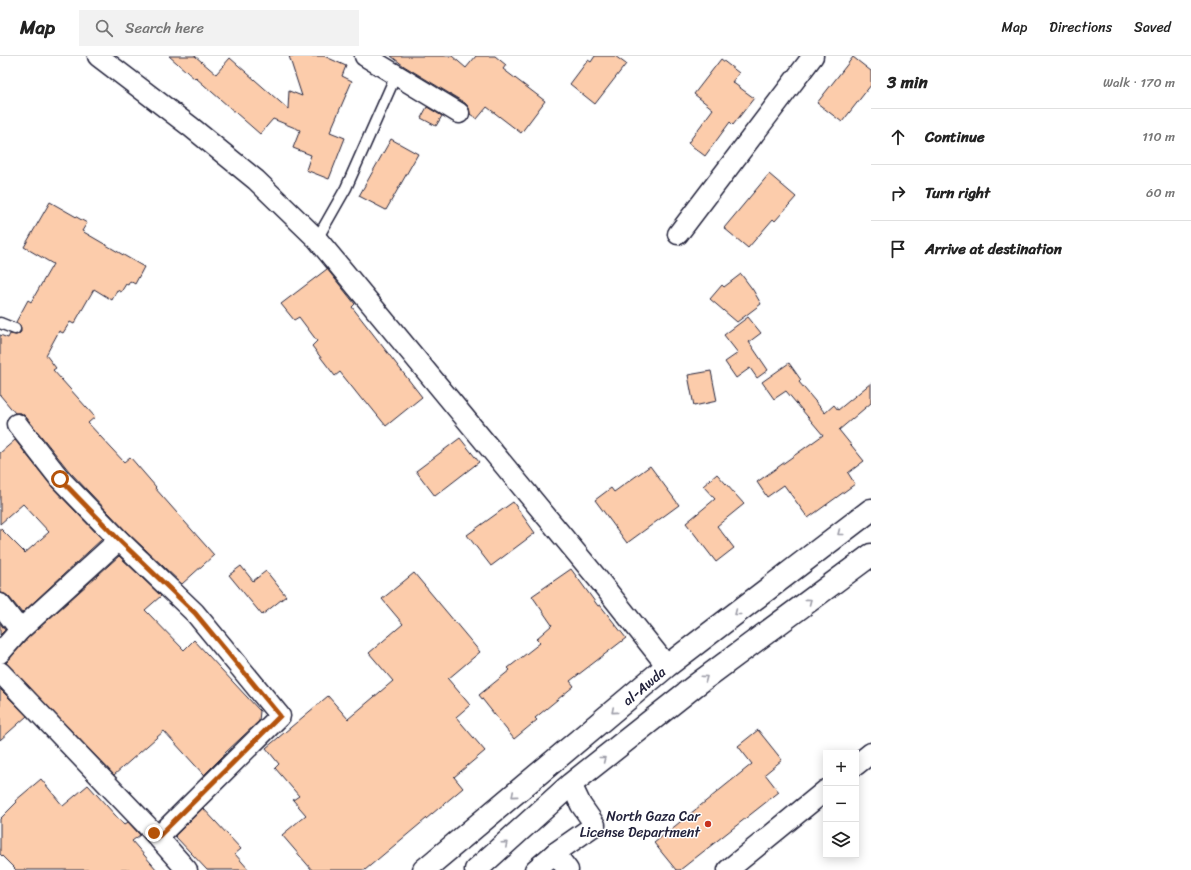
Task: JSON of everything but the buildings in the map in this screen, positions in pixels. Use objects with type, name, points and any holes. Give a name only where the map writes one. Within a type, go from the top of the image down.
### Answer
[{"type":"main road","name":"al-Awda","points":[[424,870],[667,666],[871,510]]},
{"type":"main road","points":[[476,870],[571,784],[696,685],[871,555]]},
{"type":"street","points":[[98,56],[191,127],[256,180],[317,239],[598,579],[667,666]]},
{"type":"street","points":[[365,56],[459,113]]},
{"type":"street","points":[[678,234],[813,56]]},
{"type":"street","points":[[17,424],[60,479],[119,540],[195,613],[280,716],[158,837]]},
{"type":"street","points":[[0,653],[20,630],[119,540]]},
{"type":"street","points":[[0,604],[20,630]]},
{"type":"street","points":[[0,672],[158,837],[187,870]]},
{"type":"street","points":[[859,763],[871,753]]},
{"type":"street","points":[[534,870],[555,853],[595,825],[581,805],[571,784]]},
{"type":"street","points":[[728,870],[823,792]]},
{"type":"street","points":[[555,853],[568,870]]},
{"type":"lane","points":[[317,239],[346,188],[396,75]]},
{"type":"lane","points":[[0,323],[15,329]]},
{"type":"place","name":"North Gaza Car License Department","points":[[708,824]]},
{"type":"route","points":[[60,479],[119,540],[195,613],[280,716],[158,837],[154,833]]}]
